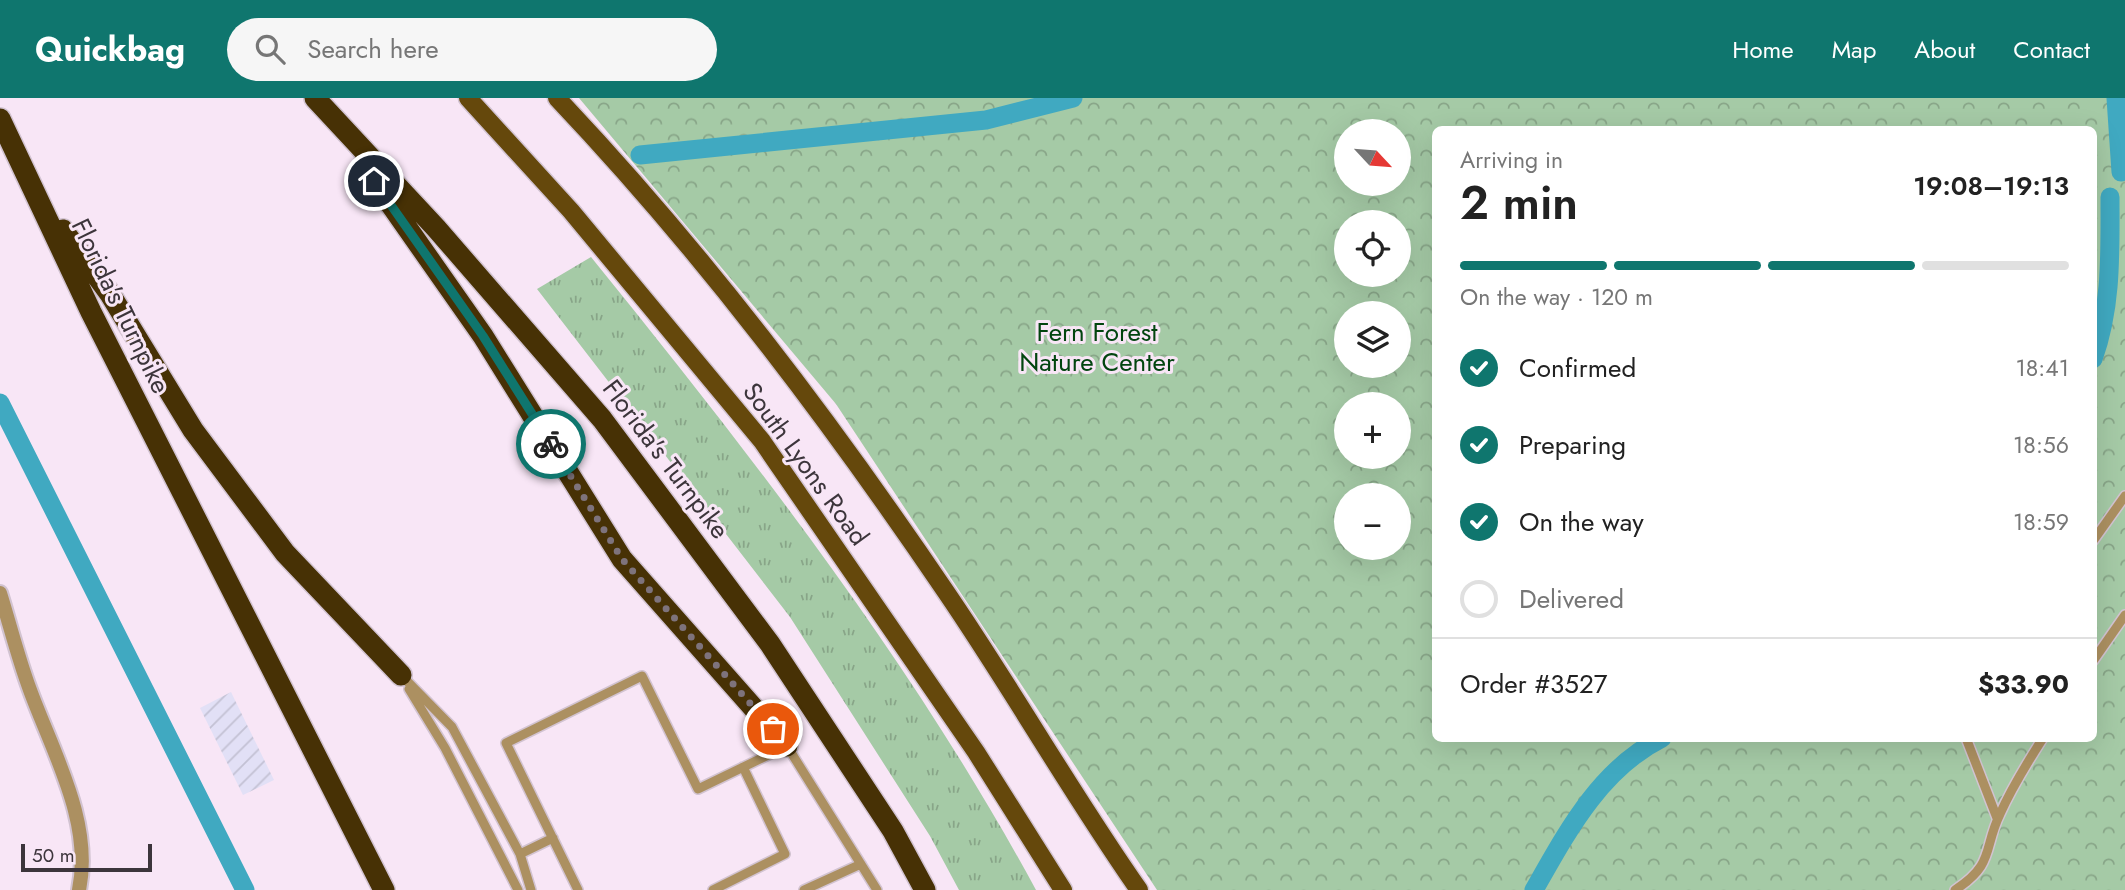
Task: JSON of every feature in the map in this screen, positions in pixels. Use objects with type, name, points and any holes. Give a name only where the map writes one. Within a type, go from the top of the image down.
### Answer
[{"type":"highway","name":"Florida's Turnpike","points":[[315,98],[436,228],[602,419],[770,644],[892,831],[925,890]]},
{"type":"highway","name":"Florida's Turnpike","points":[[0,119],[91,313],[384,890]]},
{"type":"highway","points":[[356,141],[374,181],[522,394],[622,559],[787,746]]},
{"type":"highway","points":[[37,195],[110,294],[193,430],[277,542],[401,675]]},
{"type":"main road","name":"South Lyons Road","points":[[468,98],[571,211],[762,441],[976,752],[1063,890]]},
{"type":"main road","name":"South Lyons Road","points":[[557,98],[681,235],[810,397],[948,594],[1094,825],[1139,890]]},
{"type":"street","points":[[0,593],[29,688],[74,805],[84,864],[79,890]]},
{"type":"lane","points":[[2097,535],[2125,496]]},
{"type":"lane","points":[[2097,655],[2125,615]]},
{"type":"lane","points":[[401,675],[452,727],[520,855],[531,890]]},
{"type":"lane","points":[[401,675],[445,748],[518,890]]},
{"type":"lane","points":[[578,890],[506,743],[642,676],[698,789],[787,746],[877,890]]},
{"type":"lane","points":[[1968,742],[1997,818]]},
{"type":"lane","points":[[1955,890],[1974,877],[1987,857],[1997,818],[2014,783],[2040,742]]},
{"type":"lane","points":[[713,890],[785,854],[743,767]]},
{"type":"lane","points":[[520,855],[553,838]]},
{"type":"lane","points":[[804,890],[861,864]]},
{"type":"shaded area","points":[[231,692],[274,780],[243,795],[200,708]]},
{"type":"green space","name":"Fern Forest Nature Center","points":[[579,98],[2125,98],[2125,890],[1157,890],[836,404]]},
{"type":"green space","points":[[591,257],[712,408],[828,563],[937,723],[1036,890],[959,890],[930,836],[790,617],[537,289]]},
{"type":"waterway","points":[[640,155],[986,120],[1073,98]]},
{"type":"waterway","points":[[2116,98],[2121,172]]},
{"type":"waterway","points":[[2097,346],[2107,299],[2110,197]]},
{"type":"waterway","points":[[0,403],[245,890]]},
{"type":"waterway","points":[[1534,890],[1559,846],[1603,784],[1620,767],[1655,742]]},
{"type":"way so far","points":[[551,444],[622,559],[773,729]]},
{"type":"route","points":[[374,181],[483,336],[551,444]]}]
